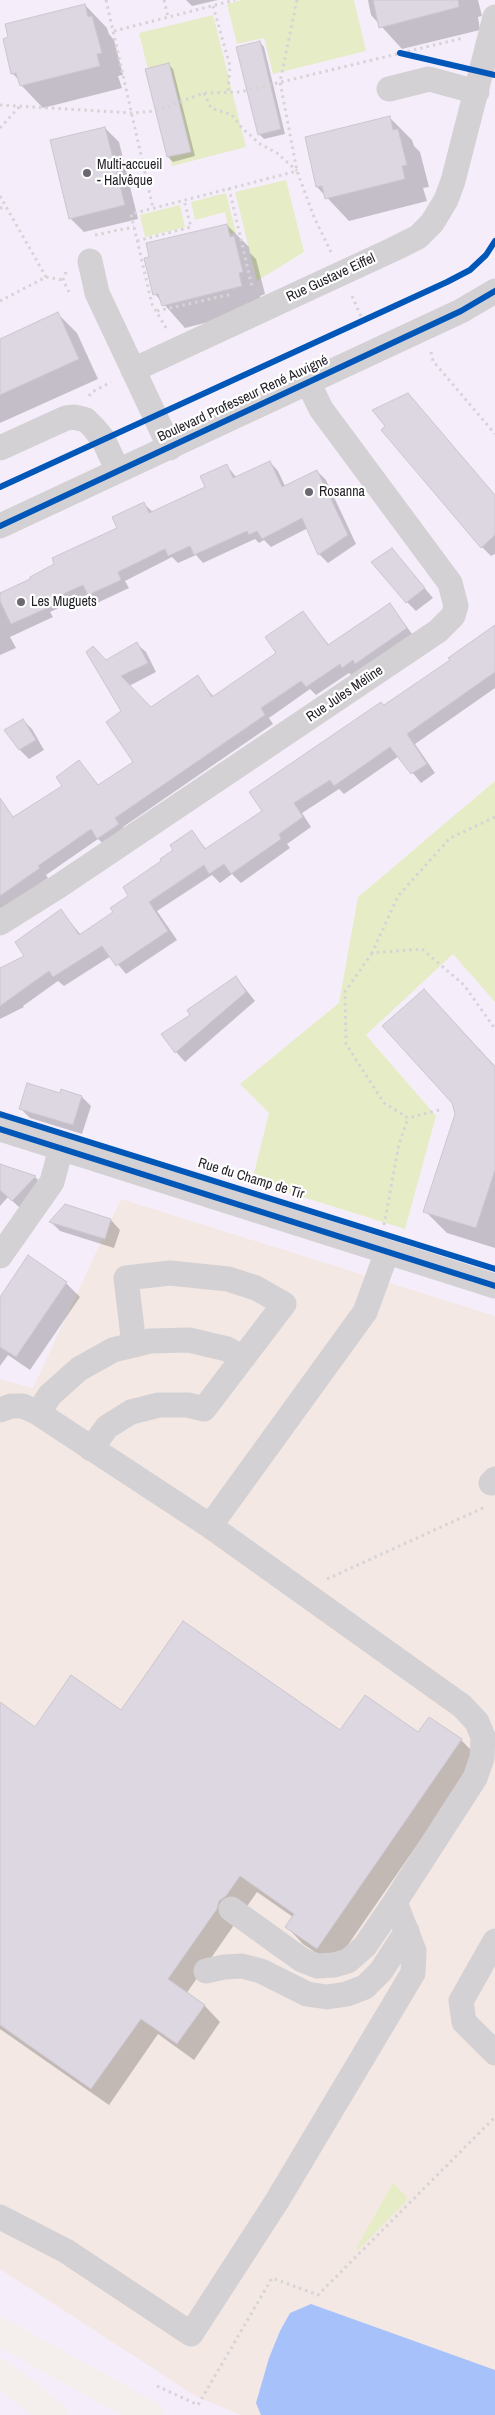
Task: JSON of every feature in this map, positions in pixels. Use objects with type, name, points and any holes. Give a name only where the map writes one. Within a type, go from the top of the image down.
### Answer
[{"type":"main road","points":[[0,2332],[150,2415]]},
{"type":"main road","points":[[0,2374],[54,2415]]},
{"type":"street","name":"Rue Gustave Eiffel","points":[[133,370],[418,237],[432,223],[446,200],[492,39]]},
{"type":"street","points":[[389,89],[429,79],[476,92]]},
{"type":"street","points":[[90,261],[96,293],[170,448]]},
{"type":"street","name":"Boulevard Professeur René Auvigné","points":[[0,526],[461,310],[495,291]]},
{"type":"street","name":"Rue Jules Méline","points":[[0,923],[59,886],[438,631],[453,616],[456,606],[450,583],[322,409],[308,382]]},
{"type":"street","points":[[0,448],[66,418],[74,417],[86,420],[103,439],[118,471]]},
{"type":"street","name":"Rue du Champ de Tir","points":[[0,1129],[495,1286]]},
{"type":"street","points":[[0,1256],[52,1182],[61,1148]]},
{"type":"street","points":[[210,1526],[365,1312],[383,1251]]},
{"type":"street","points":[[91,1449],[107,1427],[131,1412],[159,1405],[188,1405],[204,1409],[284,1304],[256,1288],[228,1279],[170,1273],[126,1278],[134,1345]]},
{"type":"street","points":[[38,1412],[50,1395],[79,1369],[113,1350],[150,1341],[189,1340],[227,1349],[243,1358]]},
{"type":"street","points":[[0,1410],[11,1406],[23,1406],[38,1412],[91,1449],[210,1526],[462,1706],[476,1722],[483,1737],[482,1758],[475,1778],[395,1902],[364,1946],[348,1962],[317,1966],[302,1960],[231,1909]]},
{"type":"street","points":[[0,2217],[66,2251],[191,2334],[277,2201],[413,1973],[414,1951],[395,1902]]},
{"type":"street","points":[[206,1971],[242,1966],[261,1971],[307,1994],[327,1997],[347,1994],[365,1987],[381,1971],[407,1931]]},
{"type":"street","points":[[495,1941],[461,2001],[464,2022],[495,2053]]},
{"type":"path","points":[[106,0],[154,208]]},
{"type":"path","points":[[164,0],[168,17]]},
{"type":"path","points":[[114,31],[234,0]]},
{"type":"path","points":[[297,0],[280,82],[297,171],[314,217],[363,321]]},
{"type":"path","points":[[213,6],[230,66],[228,91]]},
{"type":"path","points":[[0,105],[132,113],[156,111],[204,93],[240,92],[280,82],[492,39]]},
{"type":"path","points":[[204,93],[211,108],[232,115],[242,128],[260,144],[277,153],[297,171]]},
{"type":"path","points":[[0,128],[20,106]]},
{"type":"path","points":[[235,294],[157,311],[152,304],[131,214],[297,171]]},
{"type":"path","points":[[228,188],[252,289]]},
{"type":"path","points":[[0,196],[46,278]]},
{"type":"path","points":[[137,241],[191,227],[184,200]]},
{"type":"path","points":[[0,208],[6,207]]},
{"type":"path","points":[[0,301],[46,278],[63,280]]},
{"type":"path","points":[[243,291],[261,287],[271,306]]},
{"type":"path","points":[[356,324],[372,317]]},
{"type":"path","points":[[423,328],[433,361],[495,434]]},
{"type":"path","points":[[74,417],[92,392],[133,370]]},
{"type":"path","points":[[443,1109],[408,1118],[384,1103],[346,1044],[345,992],[372,953],[398,896],[450,838],[495,817]]},
{"type":"path","points":[[372,953],[422,949],[464,985],[495,1029]]},
{"type":"path","points":[[383,1251],[399,1144],[408,1118]]},
{"type":"path","points":[[307,1595],[315,1584],[491,1489]]},
{"type":"path","points":[[149,2382],[198,2405],[272,2278],[318,2295],[495,2117]]},
{"type":"shaded area","points":[[121,1199],[495,1316],[495,2415],[241,2415],[197,2397],[0,2269],[0,1379],[33,1388]]},
{"type":"green space","points":[[242,0],[354,0],[366,51],[273,74],[264,38],[237,44],[227,4]]},
{"type":"green space","points":[[213,15],[246,147],[172,166],[139,33]]},
{"type":"green space","points":[[286,180],[304,252],[257,281],[235,192]]},
{"type":"green space","points":[[226,193],[236,233],[230,234],[225,212],[195,220],[191,202]]},
{"type":"green space","points":[[180,205],[185,227],[145,237],[140,215]]},
{"type":"green space","points":[[495,781],[495,1002],[453,954],[366,1035],[436,1116],[405,1229],[252,1181],[269,1113],[240,1084],[339,1003],[358,897]]},
{"type":"green space","points":[[393,2183],[407,2197],[406,2201],[358,2250],[356,2249]]},
{"type":"water","points":[[311,2304],[495,2370],[495,2415],[261,2415],[256,2403],[269,2358],[280,2331],[290,2313]]},
{"type":"building","points":[[373,0],[458,0],[459,7],[379,28]]},
{"type":"building","points":[[85,4],[88,17],[92,16],[102,53],[97,54],[100,66],[20,86],[16,73],[11,74],[3,39],[8,37],[5,24]]},
{"type":"building","points":[[260,41],[281,129],[258,135],[236,47]]},
{"type":"building","points":[[169,63],[191,152],[167,157],[145,69]]},
{"type":"building","points":[[390,116],[393,130],[398,129],[407,165],[402,166],[405,179],[325,199],[322,186],[316,187],[305,137]]},
{"type":"building","name":"Multi-accueil - Halvêque","points":[[105,127],[125,205],[69,219],[50,140]]},
{"type":"building","points":[[227,224],[230,237],[234,236],[243,272],[239,273],[242,286],[162,306],[158,294],[153,295],[144,258],[149,257],[146,243]]},
{"type":"building","points":[[58,312],[79,359],[0,395],[0,339]]},
{"type":"building","points":[[408,393],[495,495],[495,535],[481,548],[381,430],[385,426],[372,410]]},
{"type":"building","points":[[270,461],[282,487],[317,470],[348,535],[318,555],[302,518],[262,539],[257,531],[249,535],[247,531],[194,555],[190,546],[168,556],[165,549],[118,572],[121,580],[88,595],[83,585],[43,603],[45,609],[11,624],[0,601],[0,593],[30,579],[30,577],[54,564],[52,558],[117,528],[112,517],[144,502],[149,513],[205,487],[200,476],[227,464],[233,478]]},
{"type":"building","points":[[392,548],[425,588],[406,603],[371,562]]},
{"type":"building","points":[[390,603],[407,628],[355,664],[353,660],[342,668],[340,664],[306,687],[301,681],[261,708],[265,715],[115,818],[119,824],[97,839],[91,829],[38,866],[40,868],[0,896],[0,798],[13,817],[62,786],[56,777],[79,760],[98,785],[133,762],[106,722],[121,711],[86,652],[93,646],[106,660],[137,642],[148,663],[121,676],[151,707],[198,675],[212,697],[276,653],[265,637],[303,611],[328,645]]},
{"type":"building","points":[[495,625],[495,672],[407,734],[427,764],[411,774],[390,747],[334,786],[330,780],[294,803],[303,817],[279,834],[281,839],[231,874],[224,864],[209,874],[204,865],[149,902],[168,931],[116,966],[102,946],[53,977],[49,971],[0,1006],[0,968],[24,956],[15,942],[61,909],[79,935],[113,912],[110,908],[128,896],[123,887],[161,861],[160,859],[173,850],[170,845],[192,830],[205,849],[262,811],[249,792],[381,702],[384,705],[450,660],[448,658]]},
{"type":"building","points":[[23,719],[36,740],[19,750],[4,730]]},
{"type":"building","points":[[236,976],[246,992],[175,1053],[161,1034],[190,1015],[187,1010]]},
{"type":"building","points":[[424,989],[495,1067],[495,1170],[476,1228],[423,1212],[455,1114],[452,1103],[382,1026]]},
{"type":"building","points":[[27,1083],[60,1093],[61,1089],[82,1096],[73,1125],[19,1109]]},
{"type":"building","points":[[0,1164],[36,1176],[12,1201],[0,1190]]},
{"type":"building","points":[[65,1204],[111,1219],[105,1239],[49,1222]]},
{"type":"building","points":[[28,1255],[67,1282],[16,1357],[0,1347],[0,1297]]},
{"type":"building","points":[[183,1621],[340,1730],[365,1695],[418,1732],[429,1717],[462,1739],[317,1949],[285,1927],[294,1914],[240,1876],[226,1896],[219,1901],[217,1909],[168,1979],[205,2005],[177,2044],[141,2019],[91,2089],[0,2025],[0,1702],[35,1727],[71,1675],[121,1710]]},
{"type":"cycle path","points":[[400,53],[495,75]]},
{"type":"cycle path","points":[[0,487],[447,282],[470,270],[486,255],[495,241]]},
{"type":"cycle path","points":[[0,526],[461,311],[495,291]]},
{"type":"cycle path","points":[[0,1114],[495,1269]]},
{"type":"cycle path","points":[[0,1129],[495,1286]]},
{"type":"place","name":"Multi-accueil - Halvêque","points":[[87,173]]},
{"type":"place","name":"Rosanna","points":[[309,492]]},
{"type":"place","name":"Les Muguets","points":[[21,602]]}]
